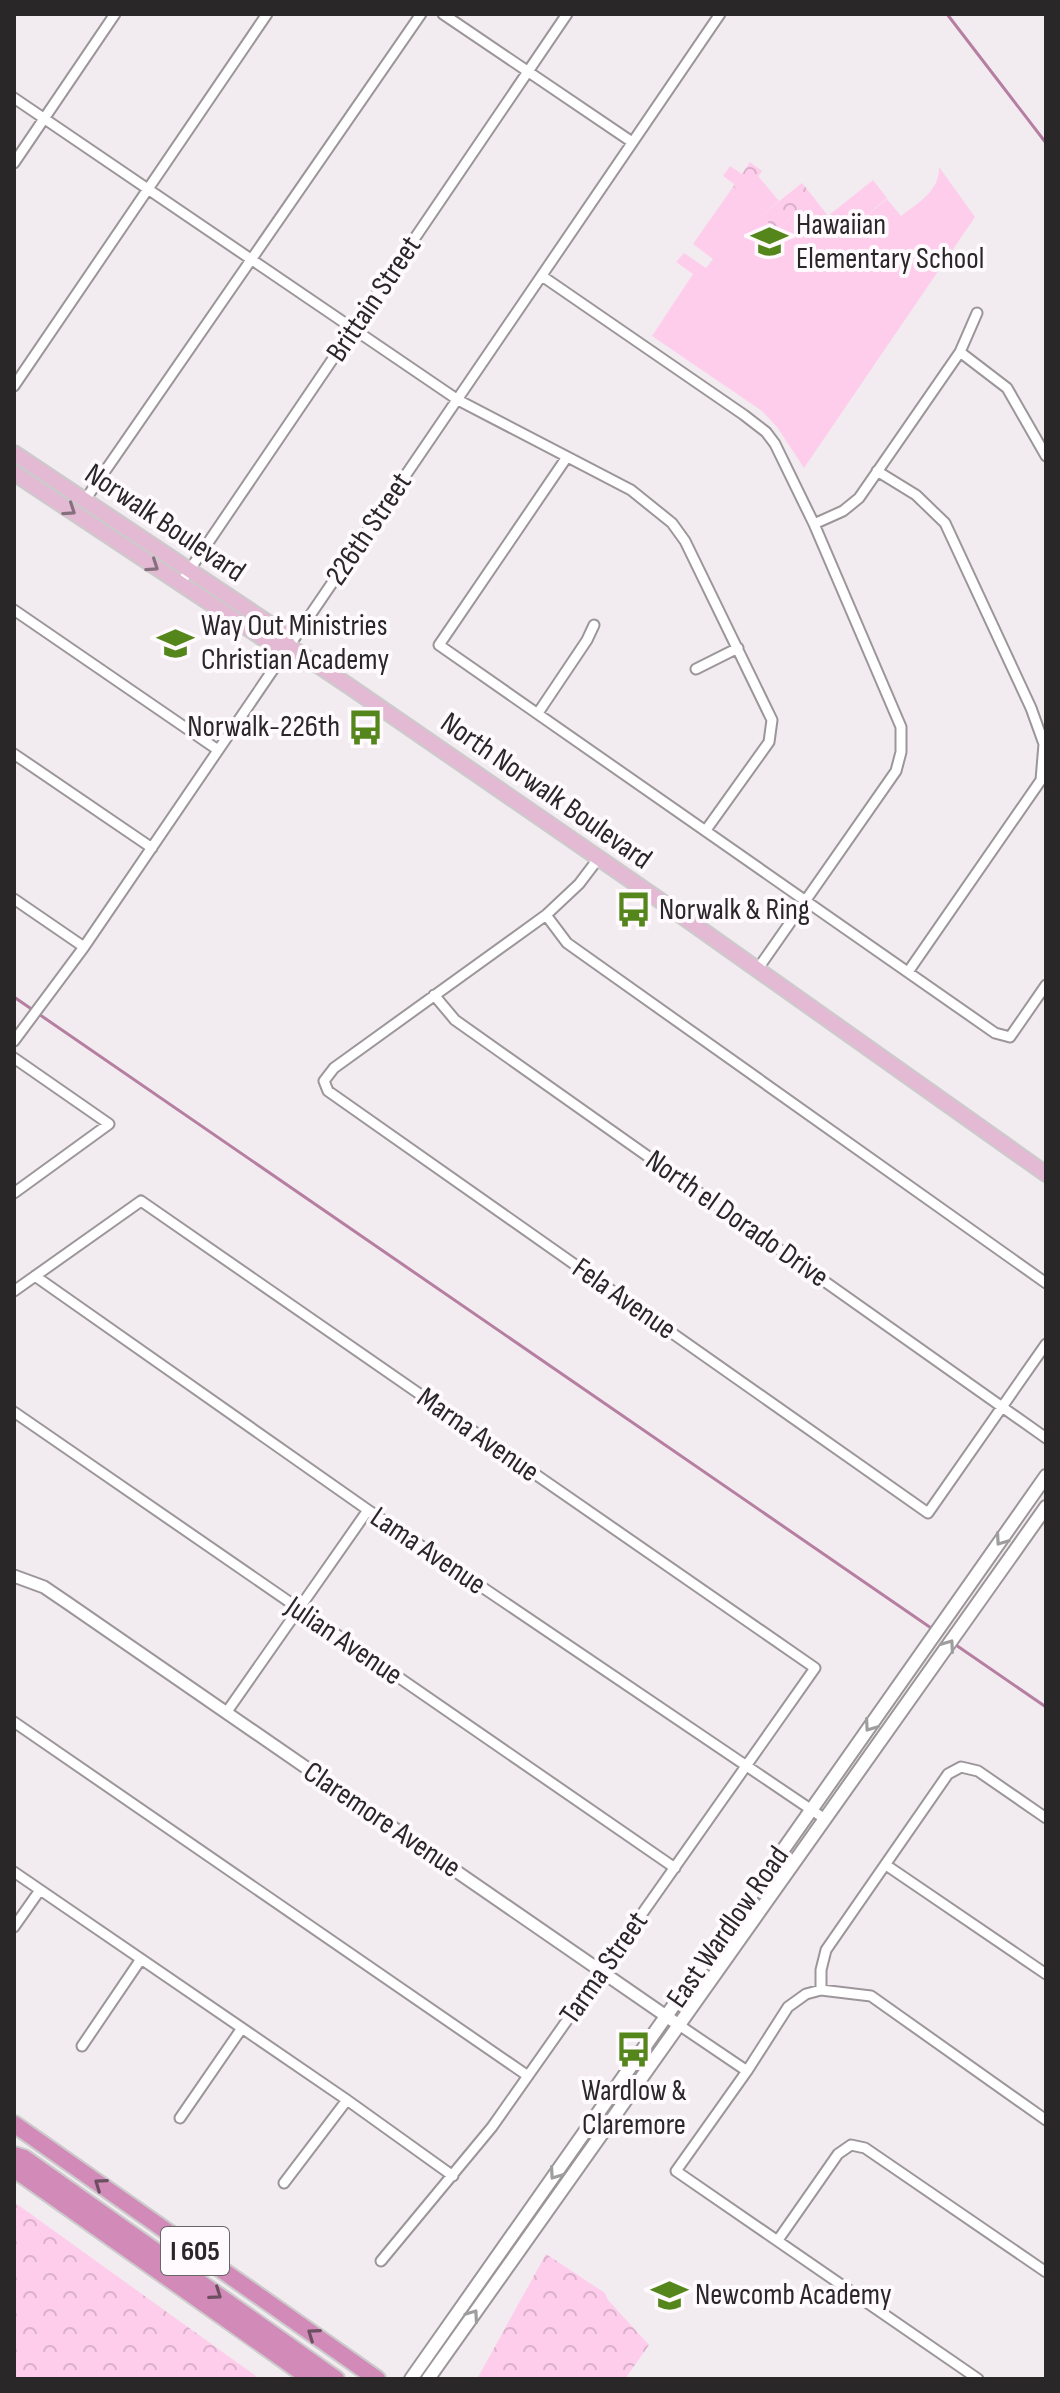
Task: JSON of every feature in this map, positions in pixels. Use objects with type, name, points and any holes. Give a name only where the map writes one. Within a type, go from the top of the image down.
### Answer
[{"type":"highway","name":"I 605","points":[[14,2124],[377,2379]]},
{"type":"highway","name":"I 605","points":[[14,2155],[24,2158],[336,2379]]},
{"type":"highway","name":"I 605","points":[[14,2169],[311,2379]]},
{"type":"main road","name":"Norwalk Boulevard","points":[[14,453],[282,632],[289,646]]},
{"type":"main road","name":"Norwalk Boulevard","points":[[14,473],[273,645],[289,646]]},
{"type":"main road","name":"North Norwalk Boulevard","points":[[289,646],[1046,1174]]},
{"type":"main road","name":"East Wardlow Road","points":[[414,2376],[1046,1476]]},
{"type":"main road","name":"East Wardlow Road","points":[[428,2379],[1046,1507]]},
{"type":"street","points":[[14,163],[115,14]]},
{"type":"street","points":[[14,386],[267,14]]},
{"type":"street","points":[[85,500],[421,14]]},
{"type":"street","points":[[443,14],[632,142]]},
{"type":"street","name":"Brittain Street","points":[[180,584],[567,14]]},
{"type":"street","name":"226th Street","points":[[14,1041],[84,947],[720,14]]},
{"type":"street","points":[[14,98],[458,400],[631,490],[672,523],[685,541],[772,720],[769,742],[706,830]]},
{"type":"street","points":[[542,276],[756,423],[775,444],[814,524],[901,727],[901,752],[896,771],[757,970]]},
{"type":"street","points":[[814,524],[843,511],[859,498],[960,352],[977,313]]},
{"type":"street","points":[[960,352],[1007,388],[1046,456]]},
{"type":"street","points":[[567,457],[439,645],[995,1033],[1010,1037],[1046,985]]},
{"type":"street","points":[[877,471],[916,495],[945,523],[1031,708],[1044,744],[1041,780],[908,972]]},
{"type":"street","points":[[14,610],[218,750]]},
{"type":"street","points":[[538,713],[594,625]]},
{"type":"street","points":[[696,669],[738,648]]},
{"type":"street","points":[[14,754],[152,848]]},
{"type":"street","points":[[434,995],[546,915],[579,884],[598,859]]},
{"type":"street","points":[[14,899],[84,947]]},
{"type":"street","points":[[546,915],[567,943],[1046,1283]]},
{"type":"street","name":"Fela Avenue","points":[[434,995],[334,1068],[324,1081],[328,1091],[928,1513],[1003,1407]]},
{"type":"street","name":"North el Dorado Drive","points":[[434,995],[455,1020],[1046,1438]]},
{"type":"street","points":[[14,1058],[109,1124],[14,1193]]},
{"type":"street","name":"Marna Avenue","points":[[35,1276],[141,1201],[815,1668]]},
{"type":"street","points":[[14,1291],[35,1276]]},
{"type":"street","name":"Lama Avenue","points":[[35,1276],[368,1510],[825,1819]]},
{"type":"street","points":[[1003,1407],[1046,1344]]},
{"type":"street","name":"Julian Avenue","points":[[14,1412],[675,1868]]},
{"type":"street","points":[[226,1713],[368,1510]]},
{"type":"street","name":"Claremore Avenue","points":[[14,1576],[44,1587],[747,2071]]},
{"type":"street","name":"Tarma Street","points":[[381,2261],[492,2127],[815,1668]]},
{"type":"street","points":[[14,1722],[528,2076]]},
{"type":"street","points":[[821,1990],[821,1970],[826,1950],[948,1774],[961,1767],[978,1771],[1046,1818]]},
{"type":"street","points":[[886,1865],[1046,1974]]},
{"type":"street","points":[[14,1872],[453,2176]]},
{"type":"street","points":[[14,1927],[40,1890]]},
{"type":"street","points":[[82,2046],[141,1959]]},
{"type":"street","points":[[978,2379],[676,2171],[788,2007],[806,1994],[821,1990],[871,1996],[1046,2120]]},
{"type":"street","points":[[180,2118],[242,2028]]},
{"type":"street","points":[[284,2183],[347,2100]]},
{"type":"street","points":[[778,2240],[838,2154],[851,2145],[865,2148],[1046,2272]]},
{"type":"green space","points":[[750,162],[762,171],[745,195],[723,176],[730,166],[742,174]]},
{"type":"green space","points":[[939,167],[975,217],[804,468],[777,427],[762,411],[652,336],[693,274],[676,262],[684,253],[706,268],[713,259],[693,244],[733,187],[745,195],[758,176],[779,201],[762,215],[775,231],[815,199],[828,216],[873,180],[887,198],[854,226],[887,199],[901,216],[932,190]]},
{"type":"green space","points":[[802,183],[815,199],[775,231],[762,215]]},
{"type":"green space","points":[[14,2202],[260,2379],[14,2379]]},
{"type":"green space","points":[[546,2254],[605,2293],[649,2345],[625,2379],[477,2379]]},
{"type":"waterway","points":[[947,14],[1046,143]]},
{"type":"waterway","points":[[14,997],[934,1630]]},
{"type":"waterway","points":[[953,1643],[1046,1707]]},
{"type":"place","name":"Hawaiian Elementary School","points":[[770,242]]},
{"type":"place","name":"Way Out Ministries Christian Academy","points":[[175,643]]},
{"type":"place","name":"Norwalk-226th","points":[[366,727]]},
{"type":"place","name":"Norwalk & Ring","points":[[633,910]]},
{"type":"place","name":"Wardlow & Claremore","points":[[634,2050]]},
{"type":"place","name":"Newcomb Academy","points":[[669,2295]]}]
